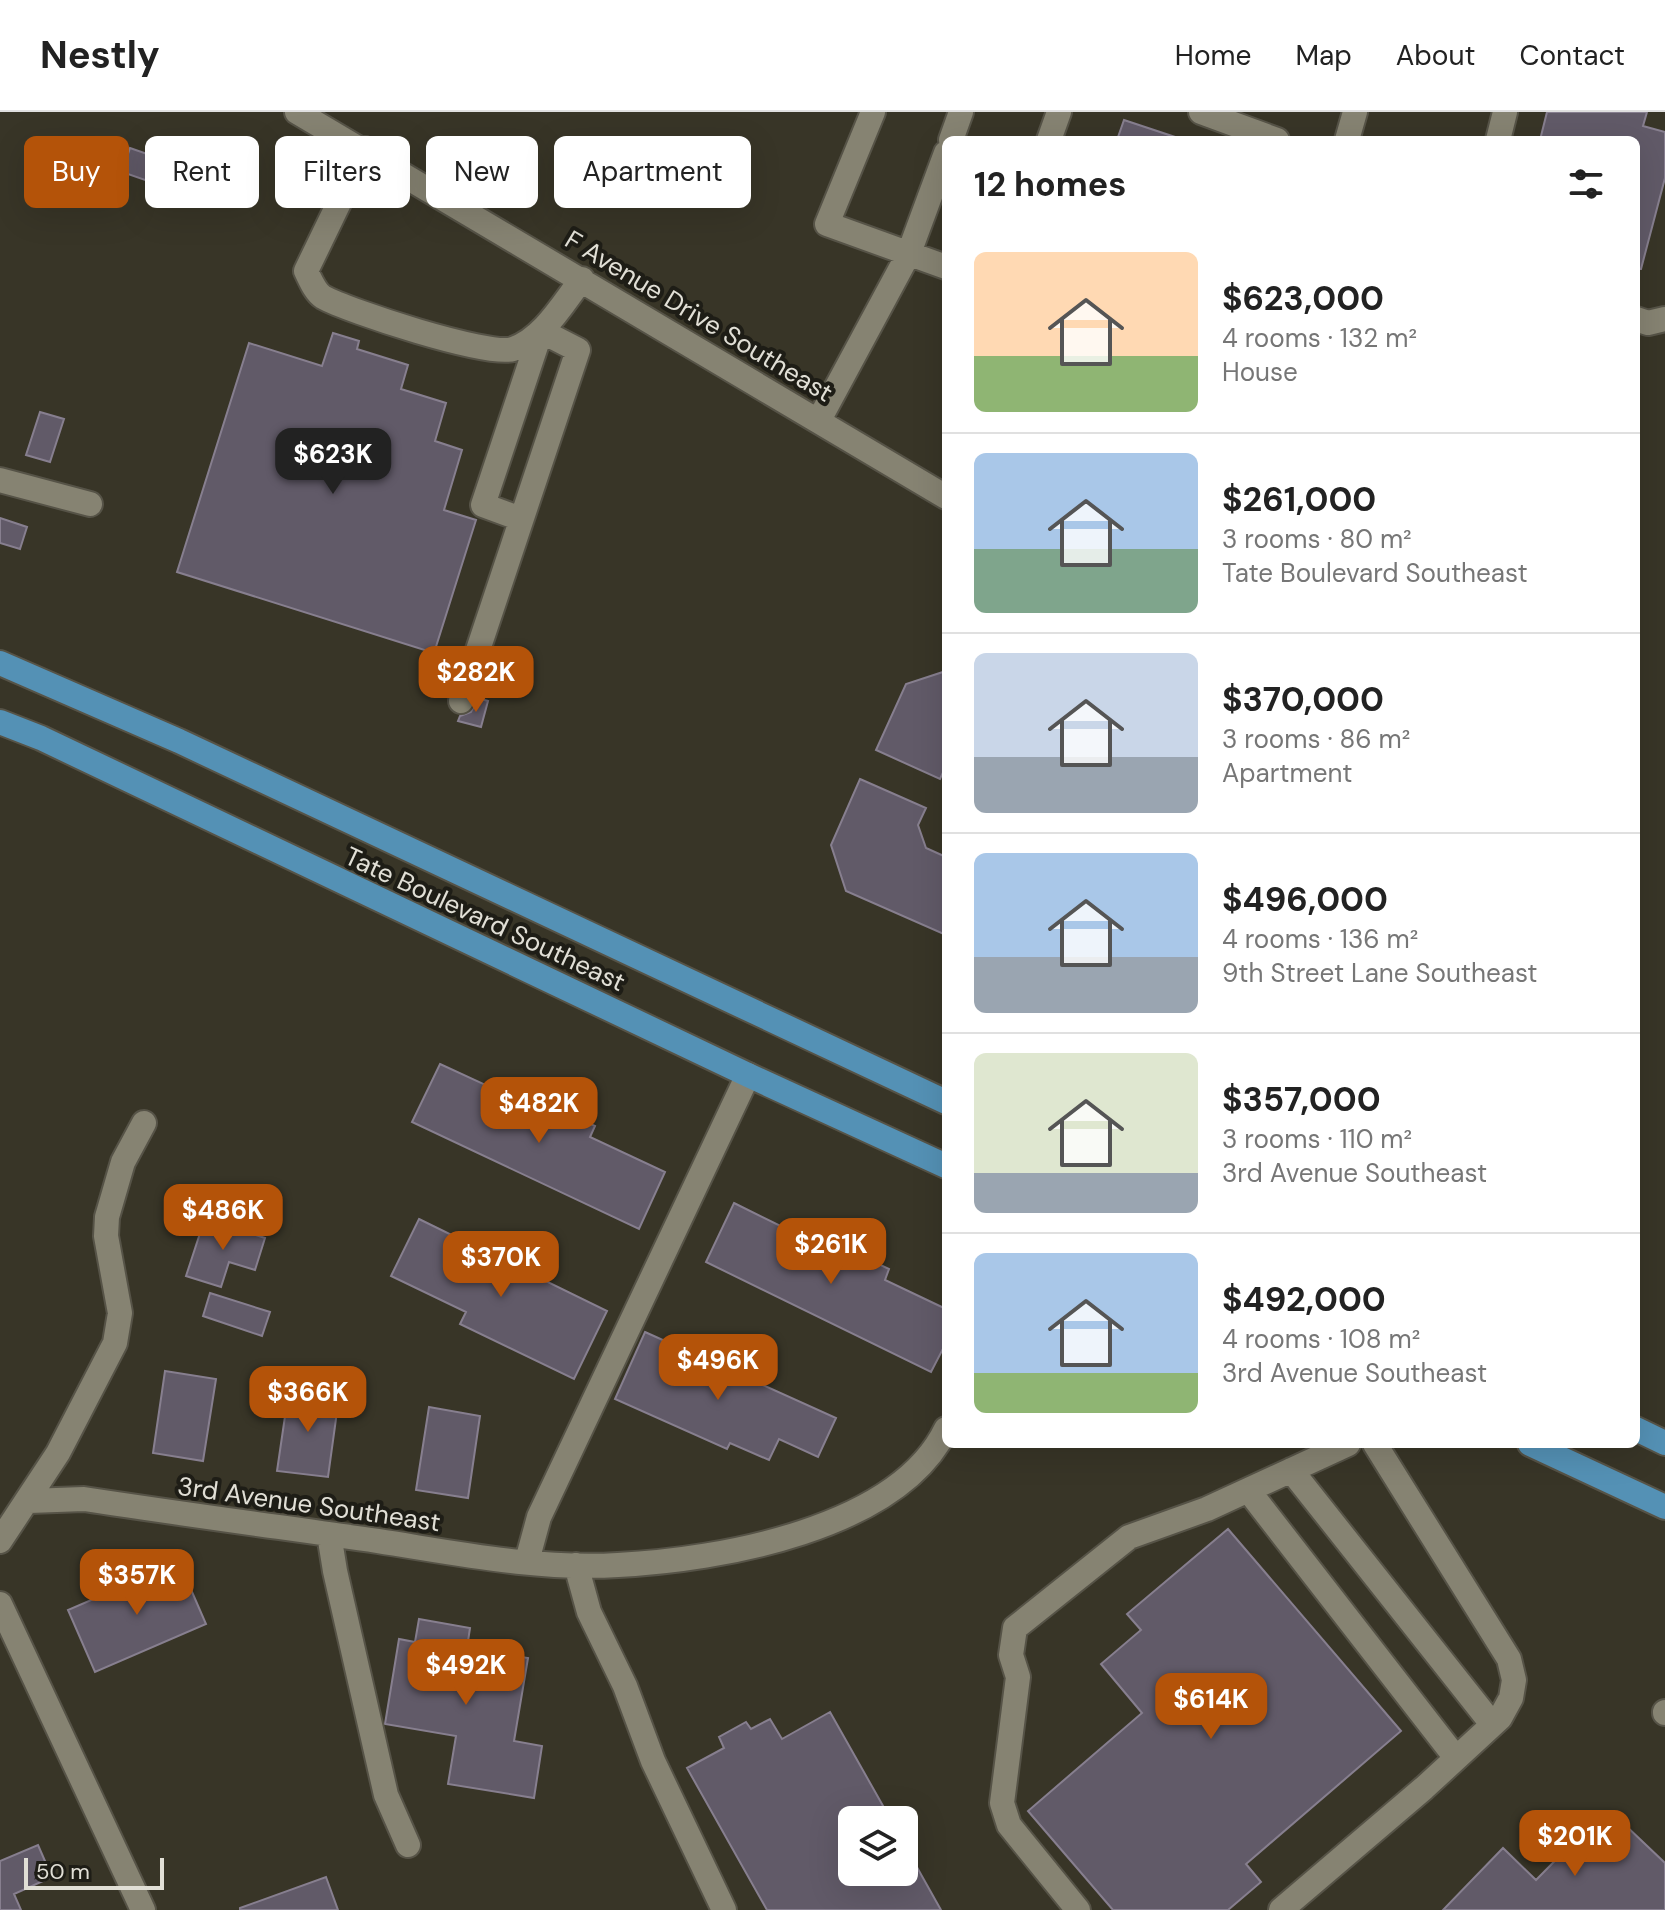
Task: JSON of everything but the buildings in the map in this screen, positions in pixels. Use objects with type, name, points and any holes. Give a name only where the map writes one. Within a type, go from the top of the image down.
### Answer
[{"type":"main road","name":"Tate Boulevard Southeast","points":[[0,663],[179,741],[942,1100]]},
{"type":"main road","name":"Tate Boulevard Southeast","points":[[0,722],[41,738],[942,1164]]},
{"type":"main road","points":[[1640,1431],[1665,1443]]},
{"type":"main road","points":[[1539,1448],[1665,1507]]},
{"type":"street","name":"F Avenue Drive Southeast","points":[[297,112],[341,136]]},
{"type":"street","points":[[873,112],[827,224],[942,265]]},
{"type":"street","points":[[952,136],[961,112]]},
{"type":"street","points":[[1050,136],[1059,112]]},
{"type":"street","points":[[1201,112],[1266,136]]},
{"type":"street","points":[[1348,136],[1355,112]]},
{"type":"street","points":[[1499,136],[1505,112]]},
{"type":"street","points":[[819,420],[909,253],[942,164]]},
{"type":"street","name":"F Avenue Drive Southeast","points":[[410,176],[942,495]]},
{"type":"street","points":[[336,208],[306,271],[319,295],[349,308],[473,347],[511,350],[541,331],[582,279]]},
{"type":"street","points":[[1640,320],[1648,323],[1665,319]]},
{"type":"street","points":[[461,701],[578,350],[541,331]]},
{"type":"street","points":[[521,519],[483,505],[541,331]]},
{"type":"street","points":[[0,480],[90,504]]},
{"type":"street","points":[[527,1561],[539,1517],[748,1075]]},
{"type":"street","points":[[0,1541],[58,1453],[115,1343],[120,1313],[106,1236],[107,1217],[123,1162],[144,1123]]},
{"type":"street","name":"3rd Avenue Southeast","points":[[29,1501],[84,1499],[527,1561],[617,1566],[716,1553],[834,1521],[865,1508],[912,1477],[942,1436]]},
{"type":"street","points":[[1078,1910],[1009,1825],[1002,1803],[1018,1677],[1011,1655],[1015,1628],[1129,1537],[1207,1509],[1339,1448]]},
{"type":"street","points":[[1281,1910],[1456,1758],[1492,1724],[1511,1698],[1514,1680],[1509,1659],[1377,1448]]},
{"type":"street","points":[[1291,1470],[1492,1724]]},
{"type":"street","points":[[1248,1490],[1456,1758]]},
{"type":"street","points":[[329,1534],[386,1795],[408,1845]]},
{"type":"street","points":[[579,1565],[589,1612],[625,1686],[653,1761],[724,1910]]},
{"type":"street","points":[[0,1604],[143,1910]]}]
